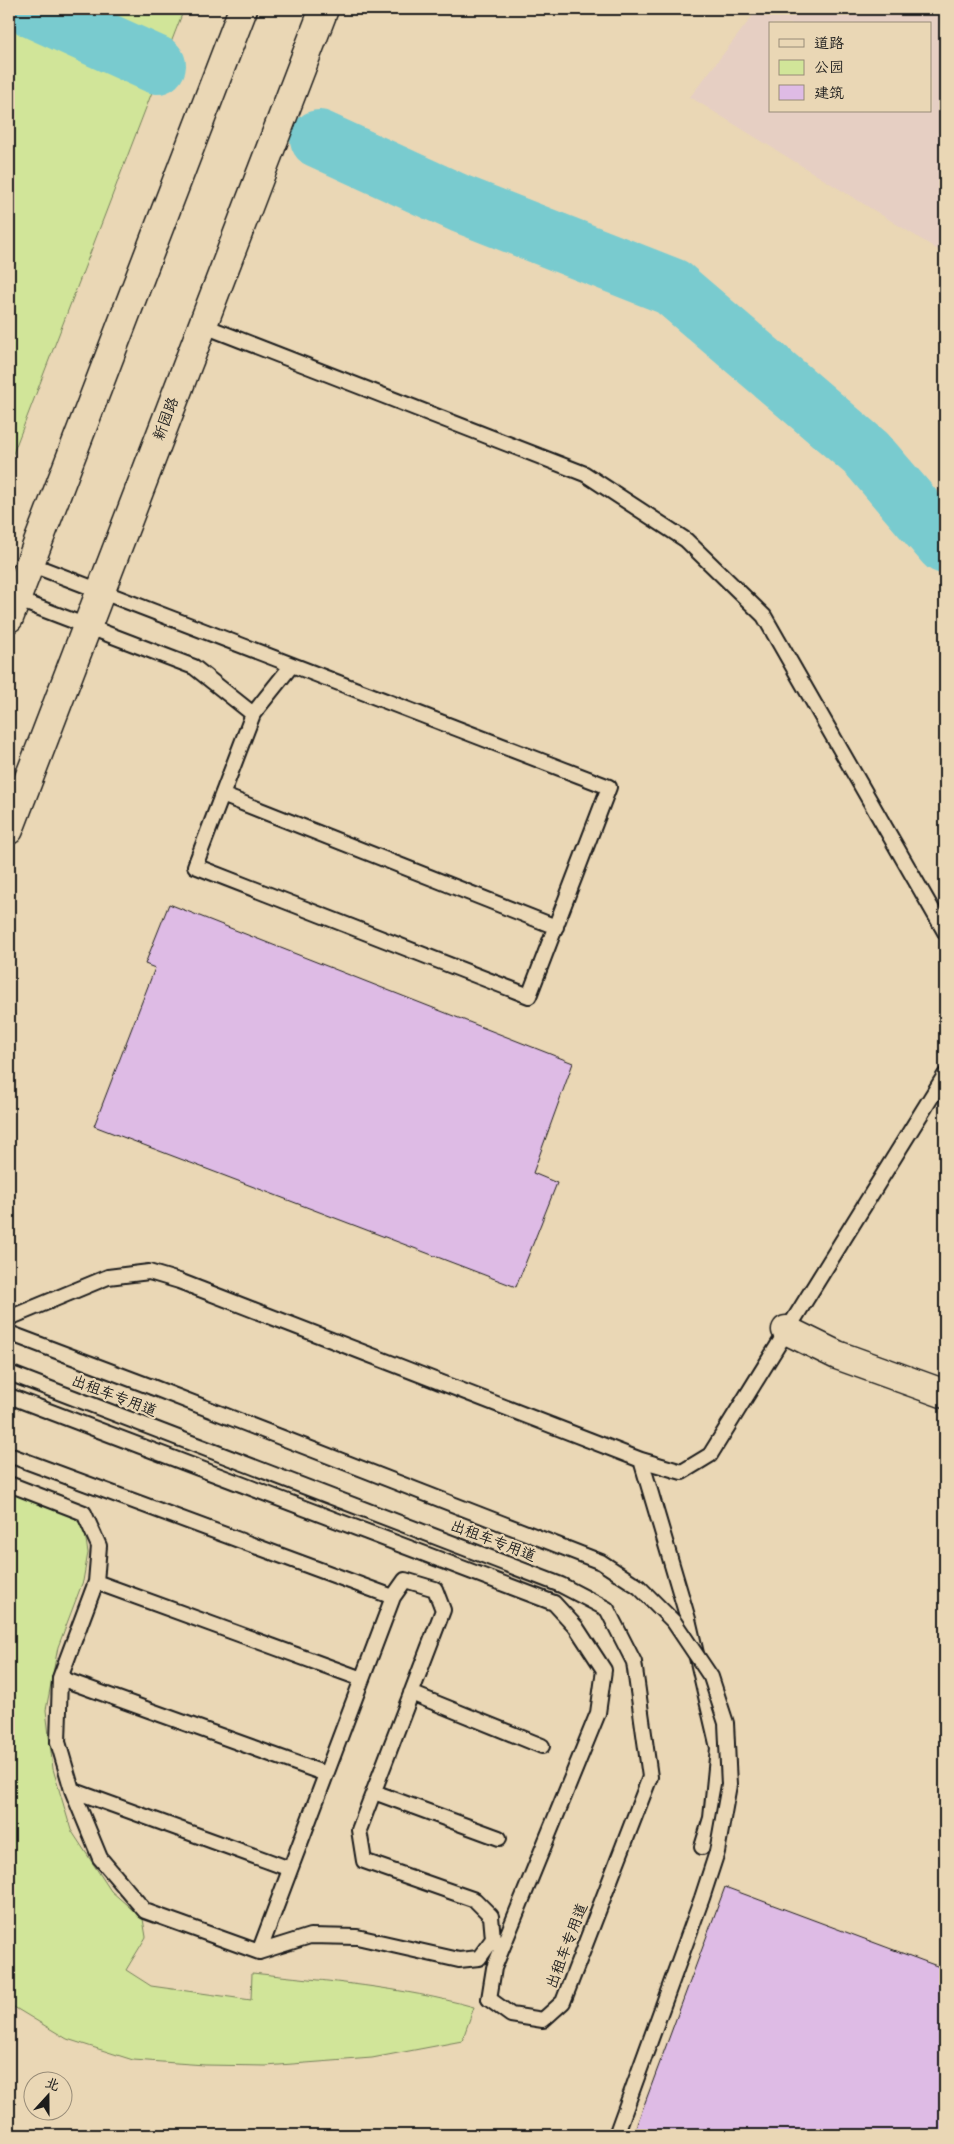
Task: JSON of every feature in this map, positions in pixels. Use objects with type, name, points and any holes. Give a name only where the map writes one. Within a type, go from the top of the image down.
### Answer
[{"type":"main road","points":[[12,609],[243,9]]},
{"type":"main road","name":"新园路","points":[[9,830],[324,9]]},
{"type":"main road","points":[[786,1330],[837,1355],[945,1394]]},
{"type":"lane","points":[[202,325],[585,474],[686,540],[764,616],[945,932]]},
{"type":"lane","points":[[30,564],[610,787],[529,996],[195,866],[254,714],[292,665]]},
{"type":"lane","points":[[12,609],[87,626],[194,667],[254,714]]},
{"type":"lane","points":[[222,795],[556,927]]},
{"type":"lane","points":[[9,1318],[108,1277],[149,1272],[179,1281],[640,1460],[682,1472],[710,1455],[945,1075]]},
{"type":"lane","points":[[9,1333],[601,1562],[640,1587],[674,1622],[711,1677],[726,1723],[729,1785],[717,1852],[699,1907],[616,2135]]},
{"type":"lane","name":"出租车专用道","points":[[9,1373],[561,1585],[607,1609],[634,1662],[650,1777],[563,2002],[543,2020],[511,2015],[489,1999],[494,1968],[598,1713],[604,1670],[576,1627],[554,1603],[9,1396]]},
{"type":"lane","points":[[9,1455],[394,1597]]},
{"type":"lane","points":[[640,1460],[688,1619],[718,1748],[711,1818],[702,1847]]},
{"type":"lane","points":[[9,1484],[84,1513],[99,1546],[96,1582],[60,1678],[58,1742],[72,1790],[100,1858],[145,1911],[259,1952],[310,1936],[356,1937],[459,1960],[480,1958],[492,1939],[491,1916],[475,1900],[364,1861],[359,1830],[443,1610],[435,1589],[404,1580],[394,1597],[259,1952]]},
{"type":"lane","points":[[96,1582],[362,1679]]},
{"type":"lane","points":[[60,1678],[326,1774]]},
{"type":"lane","points":[[411,1694],[542,1746]]},
{"type":"lane","points":[[72,1790],[290,1869]]},
{"type":"lane","points":[[374,1792],[499,1838]]},
{"type":"shaded area","points":[[758,9],[945,9],[945,254],[690,97]]},
{"type":"green space","points":[[9,9],[184,9],[9,464]]},
{"type":"green space","points":[[9,1489],[64,1509],[84,1527],[88,1553],[83,1581],[58,1647],[46,1710],[53,1769],[71,1830],[111,1891],[143,1919],[146,1937],[126,1970],[151,1986],[251,2000],[252,1973],[364,1985],[419,1994],[474,2007],[462,2041],[372,2058],[266,2066],[205,2065],[133,2060],[67,2039],[9,2004]]},
{"type":"building","points":[[169,904],[573,1063],[533,1173],[557,1183],[516,1287],[94,1126],[155,968],[145,964]]},
{"type":"building","points":[[725,1887],[945,1969],[944,2135],[633,2135]]},
{"type":"waterway","points":[[33,9],[157,65]]},
{"type":"waterway","points":[[319,139],[461,204],[672,287],[867,454],[945,545]]}]
